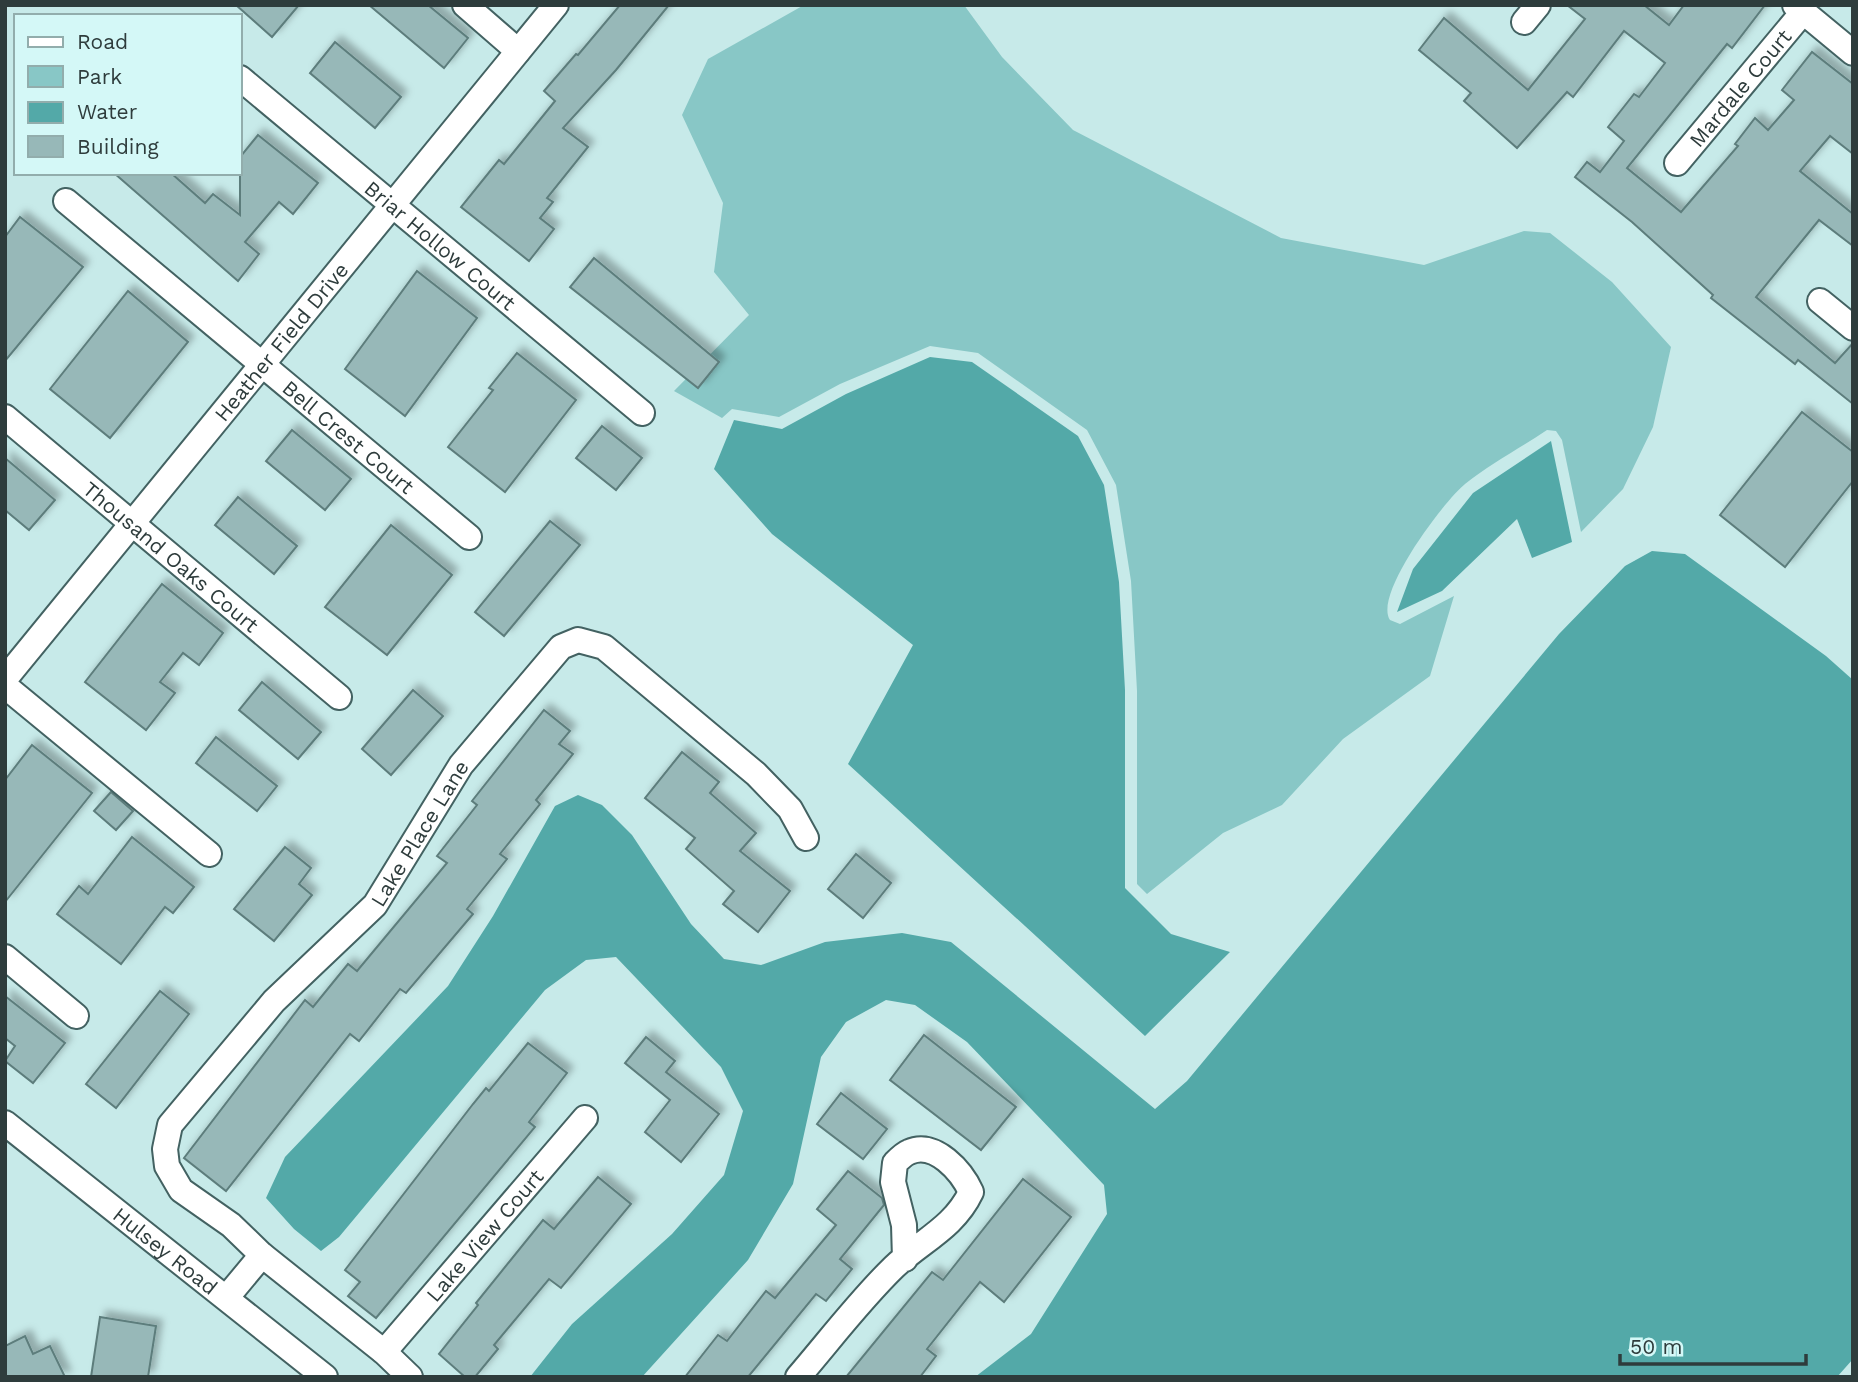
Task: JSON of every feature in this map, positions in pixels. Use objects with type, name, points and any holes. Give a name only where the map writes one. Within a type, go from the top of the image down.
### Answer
[{"type":"street","points":[[465,5],[518,51]]},
{"type":"street","name":"Heather Field Drive","points":[[5,678],[556,5]]},
{"type":"street","points":[[1799,9],[1853,53]]},
{"type":"street","name":"Mardale Court","points":[[1677,163],[1799,9]]},
{"type":"street","name":"Briar Hollow Court","points":[[242,80],[390,206],[642,413]]},
{"type":"street","name":"Bell Crest Court","points":[[66,201],[470,537]]},
{"type":"street","points":[[1820,301],[1853,328]]},
{"type":"street","name":"Thousand Oaks Court","points":[[5,417],[339,697]]},
{"type":"street","name":"Lake Place Lane","points":[[410,1377],[384,1352],[262,1255],[231,1225],[181,1190],[167,1166],[165,1149],[170,1125],[274,1001],[375,905],[461,765],[561,647],[578,640],[604,647],[756,774],[790,809],[806,838]]},
{"type":"street","points":[[5,686],[209,854]]},
{"type":"street","points":[[5,957],[76,1016]]},
{"type":"street","name":"Lake View Court","points":[[384,1352],[585,1118]]},
{"type":"street","name":"Hulsey Road","points":[[5,1123],[325,1377]]},
{"type":"street","points":[[227,1297],[262,1255]]},
{"type":"street","points":[[798,1377],[905,1259]]},
{"type":"green space","points":[[804,5],[964,5],[1002,57],[1073,130],[1281,238],[1424,265],[1524,231],[1550,233],[1612,282],[1671,347],[1653,427],[1623,489],[1581,532],[1562,440],[1556,431],[1547,430],[1465,484],[1442,509],[1413,549],[1401,570],[1387,608],[1390,620],[1400,624],[1454,596],[1430,676],[1343,739],[1282,805],[1223,833],[1147,894],[1137,884],[1137,691],[1131,581],[1116,485],[1087,430],[978,353],[930,346],[840,384],[779,417],[732,409],[722,418],[674,391],[749,315],[714,272],[723,203],[682,115],[708,59]]},
{"type":"water","points":[[930,357],[972,362],[1078,436],[1104,485],[1119,582],[1125,690],[1125,888],[1171,934],[1230,952],[1145,1036],[848,764],[913,645],[772,534],[714,469],[734,420],[782,429],[846,394]]},
{"type":"water","points":[[1551,441],[1572,542],[1532,558],[1517,519],[1442,591],[1397,612],[1413,569],[1473,493]]},
{"type":"water","points":[[1652,551],[1685,554],[1826,656],[1853,680],[1853,1359],[1837,1377],[975,1377],[1031,1334],[1107,1214],[1104,1185],[967,1042],[915,1005],[886,1000],[846,1022],[821,1057],[793,1184],[748,1260],[642,1377],[530,1377],[572,1324],[672,1234],[724,1175],[743,1111],[721,1067],[616,957],[586,960],[545,990],[339,1237],[321,1251],[294,1229],[266,1198],[285,1157],[448,986],[493,916],[555,806],[578,795],[602,805],[632,835],[691,924],[724,959],[761,965],[825,942],[902,933],[951,942],[1155,1109],[1187,1081],[1559,634],[1625,566]]},
{"type":"building","points":[[236,5],[299,5],[272,37]]},
{"type":"building","points":[[369,5],[428,5],[468,38],[444,68]]},
{"type":"building","points":[[620,5],[669,5],[616,70],[563,128],[588,147],[547,198],[553,202],[540,218],[554,229],[529,261],[461,207],[499,160],[504,164],[555,101],[544,91]]},
{"type":"building","points":[[1567,5],[1644,5],[1669,25],[1684,5],[1765,5],[1732,48],[1727,44],[1627,168],[1681,212],[1738,146],[1735,144],[1755,118],[1768,130],[1794,100],[1782,90],[1812,52],[1853,84],[1853,154],[1830,136],[1800,171],[1853,214],[1853,246],[1819,220],[1756,297],[1835,363],[1853,343],[1853,404],[1798,360],[1795,364],[1711,298],[1713,295],[1632,222],[1575,177],[1587,162],[1600,172],[1624,141],[1608,127],[1634,94],[1639,97],[1665,63],[1624,31],[1573,97],[1567,92],[1517,148],[1464,101],[1471,93],[1419,50],[1444,18],[1528,90],[1585,19]]},
{"type":"building","points":[[335,42],[401,97],[375,128],[310,73]]},
{"type":"building","points":[[258,135],[318,183],[293,214],[279,202],[245,242],[259,254],[238,281],[116,175],[173,175],[205,203],[213,194],[240,215],[242,155]]},
{"type":"building","points":[[20,217],[83,267],[5,361],[5,237]]},
{"type":"building","points":[[594,258],[719,362],[698,388],[570,287]]},
{"type":"building","points":[[417,271],[477,318],[405,416],[345,369]]},
{"type":"building","points":[[128,291],[188,342],[110,438],[50,389]]},
{"type":"building","points":[[517,353],[576,400],[505,492],[448,447],[493,390],[489,388]]},
{"type":"building","points":[[1802,412],[1853,452],[1853,481],[1785,567],[1720,515]]},
{"type":"building","points":[[602,426],[642,458],[616,490],[576,458]]},
{"type":"building","points":[[292,430],[351,479],[325,510],[266,461]]},
{"type":"building","points":[[5,458],[55,500],[29,530],[5,510]]},
{"type":"building","points":[[238,497],[297,546],[274,574],[215,525]]},
{"type":"building","points":[[550,521],[580,545],[504,636],[475,612]]},
{"type":"building","points":[[391,525],[452,575],[387,655],[325,607]]},
{"type":"building","points":[[162,584],[223,633],[199,665],[183,653],[160,682],[175,693],[146,730],[85,682]]},
{"type":"building","points":[[262,682],[321,732],[298,759],[239,710]]},
{"type":"building","points":[[413,690],[443,716],[391,775],[362,749]]},
{"type":"building","points":[[544,710],[570,731],[559,744],[573,754],[536,800],[540,804],[500,854],[507,859],[467,909],[473,914],[406,993],[400,989],[359,1041],[350,1034],[226,1191],[184,1158],[305,1000],[313,1007],[348,964],[357,971],[447,863],[437,856],[477,805],[472,801]]},
{"type":"building","points":[[216,737],[277,786],[257,811],[196,763]]},
{"type":"building","points":[[32,745],[92,793],[5,902],[5,780]]},
{"type":"building","points":[[682,752],[719,782],[710,793],[756,833],[740,851],[790,891],[758,932],[723,904],[734,891],[686,849],[695,838],[645,798]]},
{"type":"building","points":[[111,792],[133,811],[116,830],[94,811]]},
{"type":"building","points":[[132,837],[194,887],[173,913],[165,907],[121,964],[57,914],[79,886],[88,894]]},
{"type":"building","points":[[285,847],[311,868],[299,884],[312,895],[274,941],[234,909]]},
{"type":"building","points":[[856,854],[891,883],[863,918],[828,889]]},
{"type":"building","points":[[160,991],[189,1014],[116,1108],[86,1084]]},
{"type":"building","points":[[5,996],[65,1043],[33,1083],[5,1061],[15,1046],[5,1038]]},
{"type":"building","points":[[924,1035],[1016,1107],[981,1150],[890,1080]]},
{"type":"building","points":[[646,1037],[675,1061],[666,1072],[719,1114],[681,1162],[645,1132],[670,1100],[625,1063]]},
{"type":"building","points":[[528,1043],[567,1073],[529,1122],[535,1127],[376,1318],[348,1296],[360,1282],[345,1270],[473,1104],[486,1088],[489,1091]]},
{"type":"building","points":[[841,1093],[887,1129],[863,1159],[817,1124]]},
{"type":"building","points":[[848,1171],[882,1198],[884,1205],[840,1259],[852,1269],[826,1301],[816,1294],[748,1377],[685,1377],[718,1335],[727,1341],[766,1291],[775,1298],[836,1225],[817,1209]]},
{"type":"building","points":[[598,1177],[631,1204],[561,1288],[549,1279],[494,1345],[498,1349],[475,1377],[465,1377],[439,1354],[543,1220],[554,1229]]},
{"type":"building","points":[[1023,1179],[1071,1217],[1004,1302],[980,1282],[927,1349],[936,1356],[920,1377],[846,1377],[932,1272],[943,1280]]},
{"type":"building","points":[[100,1317],[156,1326],[148,1377],[91,1377]]},
{"type":"building","points":[[25,1336],[33,1354],[50,1346],[65,1377],[5,1377],[5,1346]]}]
